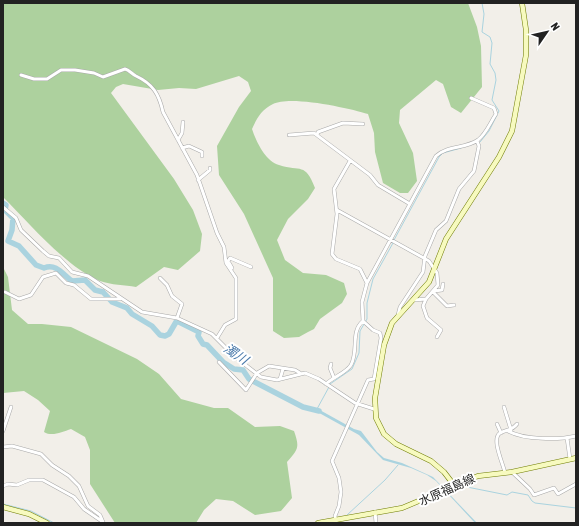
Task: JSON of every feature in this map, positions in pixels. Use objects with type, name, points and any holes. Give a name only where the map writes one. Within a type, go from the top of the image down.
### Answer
[{"type":"street","points":[[454,485],[444,472],[431,461],[390,440],[379,426],[374,409],[384,345],[388,331],[398,316],[429,282],[446,240],[499,157],[512,130],[526,55],[526,30],[522,3]]},
{"type":"street","points":[[21,75],[34,79],[47,79],[61,70],[75,70],[94,73],[103,77],[122,69],[128,70],[154,88],[163,112],[198,180],[224,249],[226,263],[233,271]]},
{"type":"street","points":[[398,316],[400,307],[423,272],[424,259],[436,230],[446,221],[460,189],[474,171],[478,142],[485,133],[496,112],[494,108],[471,98]]},
{"type":"street","points":[[178,140],[182,134],[183,122]]},
{"type":"street","points":[[317,135],[318,132],[343,123],[363,124]]},
{"type":"street","points":[[289,135],[306,133],[317,135],[373,178],[378,185],[410,204]]},
{"type":"street","points":[[380,334],[365,322],[362,302],[367,283],[393,242],[410,204],[438,155],[448,149],[478,142]]},
{"type":"street","points":[[182,148],[189,146],[202,152],[202,156]]},
{"type":"street","points":[[350,161],[334,189],[337,210],[333,256],[360,269],[367,283]]},
{"type":"street","points":[[198,180],[210,170],[210,168]]},
{"type":"street","points":[[3,207],[16,218],[21,230],[49,256],[59,258],[72,272],[85,274],[120,299],[142,312],[177,318],[217,338],[234,356],[267,379],[280,379],[305,373],[358,404],[374,409]]},
{"type":"street","points":[[337,210],[429,261],[437,273],[438,282],[426,299],[424,308],[429,321],[440,330],[437,337]]},
{"type":"street","points":[[217,338],[226,325],[234,321],[237,315],[236,278],[228,261],[230,258],[251,267]]},
{"type":"street","points":[[5,292],[19,299],[31,295],[43,277],[56,273],[66,283],[74,285],[91,299],[120,299]]},
{"type":"street","points":[[160,278],[167,285],[172,296],[182,304],[177,318]]},
{"type":"street","points":[[433,291],[442,290],[443,284]]},
{"type":"street","points":[[433,291],[447,306],[454,305]]},
{"type":"street","points":[[414,300],[426,299]]},
{"type":"street","points":[[328,386],[334,378],[351,365],[356,351],[355,334],[359,324],[365,322]]},
{"type":"street","points":[[380,334],[388,331]]},
{"type":"street","points":[[336,521],[335,516],[339,506],[341,492],[339,478],[332,461],[368,380],[374,379],[380,334]]},
{"type":"street","points":[[219,362],[246,390],[257,373],[269,366],[295,370],[300,374]]},
{"type":"street","points":[[331,364],[330,368],[334,378]]},
{"type":"street","points":[[280,379],[283,369]]},
{"type":"street","points":[[3,431],[11,407]]},
{"type":"street","points":[[504,407],[510,430],[514,434],[542,438],[567,438],[576,436]]},
{"type":"street","points":[[497,424],[501,433]]},
{"type":"street","points":[[505,472],[496,445],[496,438],[501,433],[510,430],[517,424]]},
{"type":"street","points":[[567,438],[570,459]]},
{"type":"street","points":[[3,446],[12,446],[41,454],[52,465],[73,479],[82,489],[88,506],[100,515],[104,523]]},
{"type":"street","name":"水原福島線","points":[[318,523],[336,521],[412,505],[454,485],[478,476],[512,472],[576,458]]},
{"type":"street","points":[[512,472],[534,496],[554,488],[558,494],[576,484]]},
{"type":"street","points":[[3,486],[8,484],[17,485],[29,480],[44,480],[74,497],[84,509],[104,523]]},
{"type":"street","points":[[3,507],[29,514],[47,523]]},
{"type":"street","points":[[375,512],[376,523]]},
{"type":"green space","points":[[3,3],[468,3],[477,27],[481,46],[482,87],[461,113],[451,107],[443,84],[436,80],[400,110],[399,123],[413,153],[417,181],[408,193],[400,193],[383,183],[375,152],[374,133],[368,114],[320,103],[292,101],[273,104],[265,109],[260,115],[252,129],[265,155],[274,163],[279,165],[302,169],[308,174],[315,188],[308,199],[288,219],[277,240],[285,260],[303,273],[326,275],[344,283],[347,294],[342,303],[320,319],[314,329],[299,337],[284,338],[273,331],[273,278],[244,214],[219,175],[217,146],[239,107],[251,91],[248,82],[239,76],[196,89],[179,88],[158,90],[123,84],[116,87],[111,93],[174,179],[193,210],[202,234],[200,251],[178,270],[164,267],[136,287],[100,281],[87,275],[74,266],[48,244],[3,197]]},
{"type":"green space","points":[[3,267],[8,277],[12,310],[28,324],[71,327],[137,359],[159,374],[181,399],[214,408],[228,408],[255,427],[280,426],[294,431],[297,441],[297,448],[287,462],[292,498],[281,511],[255,515],[233,501],[216,499],[204,510],[196,523],[115,523],[90,484],[90,450],[85,437],[71,429],[54,434],[44,432],[50,411],[38,400],[24,391],[3,393]]},
{"type":"water","points":[[312,409],[318,409],[354,429],[361,431],[377,452],[384,458],[402,463],[433,477],[477,523],[475,523],[436,481],[411,468],[383,460],[359,435]]},
{"type":"waterway","points":[[480,142],[489,131],[499,111],[492,100],[496,80],[495,73],[490,64],[492,43],[490,37],[482,32],[484,14],[482,3]]},
{"type":"waterway","points":[[394,240],[439,157],[443,153],[461,148]]},
{"type":"waterway","name":"濁川","points":[[3,203],[6,205],[5,210],[13,218],[12,230],[8,241],[19,246],[36,265],[44,268],[56,268],[72,281],[85,280],[95,290],[103,292],[112,302],[127,308],[132,314],[152,326],[160,335],[165,336],[169,334],[176,322],[199,332],[198,336],[203,344],[207,345],[223,362],[234,369],[243,370],[249,379],[303,407],[319,411]]},
{"type":"waterway","points":[[330,384],[352,369],[359,353],[360,331],[367,319],[367,303],[373,279],[393,243]]},
{"type":"waterway","points":[[317,409],[329,387]]},
{"type":"waterway","points":[[347,515],[385,480],[398,465]]},
{"type":"waterway","points":[[451,494],[462,486],[507,495],[512,492],[528,495],[535,503],[576,508]]},
{"type":"waterway","points":[[3,504],[31,511],[54,523]]}]
